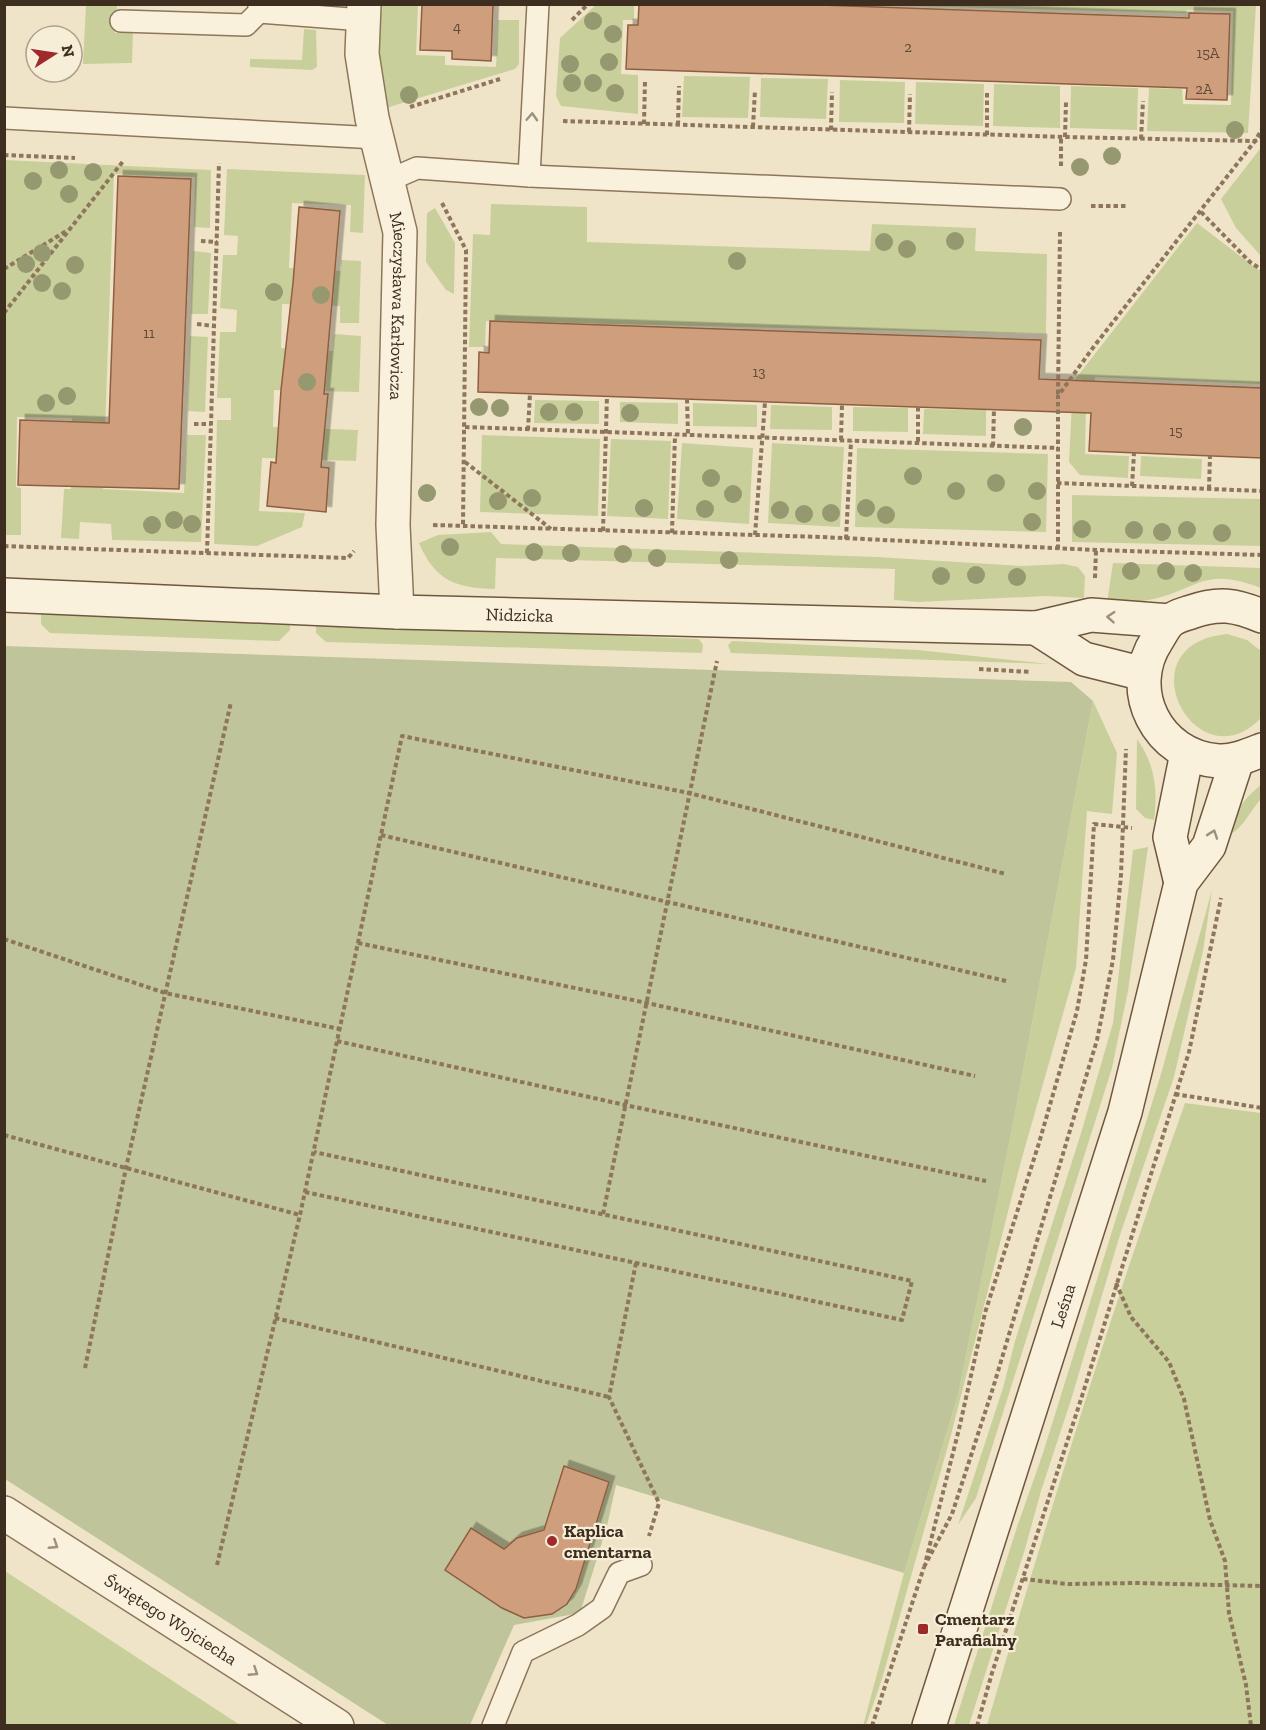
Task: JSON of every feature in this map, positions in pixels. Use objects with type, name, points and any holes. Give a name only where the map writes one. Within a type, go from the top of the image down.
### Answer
[{"type":"street","name":"Mieczysława Karłowicza","points":[[364,12],[363,54],[374,128],[402,175],[393,525],[397,612]]},
{"type":"street","name":"Nidzicka","points":[[4,595],[397,612],[1036,628],[1091,615],[1170,621]]},
{"type":"street","points":[[1249,755],[1220,761],[1203,759],[1187,753],[1167,739],[1153,720],[1145,698],[1144,674],[1149,652],[1170,621],[1210,605],[1238,606],[1262,616]]},
{"type":"street","points":[[1036,628],[1084,659],[1144,674]]},
{"type":"street","points":[[1181,883],[1170,837],[1187,753]]},
{"type":"street","points":[[1181,883],[1209,846],[1249,755]]},
{"type":"street","name":"Leśna","points":[[929,1725],[1125,1112],[1181,883]]},
{"type":"street","name":"Świętego Wojciecha","points":[[4,1513],[337,1725]]},
{"type":"lane","points":[[529,176],[538,4]]},
{"type":"lane","points":[[121,21],[246,25],[259,8],[364,12]]},
{"type":"lane","points":[[4,118],[374,128]]},
{"type":"lane","points":[[402,175],[529,176],[1060,199]]},
{"type":"lane","points":[[493,1725],[523,1652],[578,1625],[602,1608],[619,1573],[641,1565]]},
{"type":"path","points":[[374,128],[505,78]]},
{"type":"path","points":[[644,124],[645,80]]},
{"type":"path","points":[[678,125],[679,86]]},
{"type":"path","points":[[753,127],[755,90]]},
{"type":"path","points":[[831,130],[832,92]]},
{"type":"path","points":[[987,93],[987,135]]},
{"type":"path","points":[[909,132],[910,94]]},
{"type":"path","points":[[1141,139],[1143,101]]},
{"type":"path","points":[[1058,549],[1060,199],[1066,102]]},
{"type":"path","points":[[532,120],[1141,139],[1255,141],[1262,138]]},
{"type":"path","points":[[1058,396],[1102,335],[1201,212],[1262,129]]},
{"type":"path","points":[[4,313],[124,160]]},
{"type":"path","points":[[207,553],[219,163]]},
{"type":"path","points":[[402,175],[441,202],[466,250],[463,526]]},
{"type":"path","points":[[1201,212],[1250,262],[1262,270]]},
{"type":"path","points":[[4,268],[70,229]]},
{"type":"path","points":[[201,241],[217,242]]},
{"type":"path","points":[[197,324],[214,326]]},
{"type":"path","points":[[528,430],[530,393]]},
{"type":"path","points":[[603,531],[607,396]]},
{"type":"path","points":[[687,399],[688,435]]},
{"type":"path","points":[[755,536],[765,402]]},
{"type":"path","points":[[841,440],[842,404]]},
{"type":"path","points":[[918,407],[918,443]]},
{"type":"path","points":[[993,446],[994,409]]},
{"type":"path","points":[[194,424],[211,424]]},
{"type":"path","points":[[465,427],[1058,448]]},
{"type":"path","points":[[672,533],[675,435]]},
{"type":"path","points":[[846,538],[851,441]]},
{"type":"path","points":[[1132,486],[1134,453]]},
{"type":"path","points":[[1209,489],[1210,456]]},
{"type":"path","points":[[464,461],[552,529]]},
{"type":"path","points":[[1057,483],[1262,491]]},
{"type":"path","points":[[4,546],[348,558],[366,538],[366,524],[846,538],[1058,549],[1262,555]]},
{"type":"path","points":[[603,1214],[717,661]]},
{"type":"path","points":[[85,1368],[126,1168],[231,702]]},
{"type":"path","points":[[217,1565],[300,1215],[402,736],[689,793],[1006,874]]},
{"type":"path","points":[[924,1567],[952,1514],[993,1388],[1097,1040],[1113,960],[1126,748]]},
{"type":"path","points":[[872,1725],[924,1567],[959,1429],[985,1313],[1039,1143],[1077,1011],[1086,960],[1094,824],[1123,825]]},
{"type":"path","points":[[381,835],[1006,981]]},
{"type":"path","points":[[4,939],[165,993],[340,1029]]},
{"type":"path","points":[[358,943],[647,1003],[975,1076]]},
{"type":"path","points":[[337,1041],[625,1105],[986,1181]]},
{"type":"path","points":[[1175,1094],[1262,1108]]},
{"type":"path","points":[[4,1135],[300,1215]]},
{"type":"path","points":[[305,1192],[902,1320],[912,1281],[314,1152]]},
{"type":"path","points":[[636,1263],[609,1397],[659,1503],[641,1565]]},
{"type":"path","points":[[1116,1283],[1131,1317],[1169,1362],[1179,1384],[1210,1520],[1225,1561],[1230,1613],[1246,1685],[1251,1725]]},
{"type":"path","points":[[275,1318],[609,1397]]},
{"type":"path","points":[[1023,1579],[1068,1584],[1262,1586]]},
{"type":"green space","points":[[86,5],[117,5],[115,33],[133,33],[132,63],[84,64]]},
{"type":"green space","points":[[380,5],[418,5],[416,55],[445,56],[445,65],[496,67],[498,20],[519,20],[519,64],[515,69],[386,108],[380,79]]},
{"type":"green space","points":[[596,5],[634,5],[634,20],[623,20],[621,74],[638,75],[638,114],[561,106],[556,96],[560,38]]},
{"type":"green space","points":[[873,5],[1256,5],[1248,133],[1147,131],[1149,88],[1182,89],[1183,104],[1231,105],[1233,11],[1187,10],[1186,13]]},
{"type":"green space","points":[[304,29],[316,30],[317,67],[312,70],[250,67],[250,59],[302,60]]},
{"type":"green space","points":[[684,76],[750,77],[748,118],[682,117]]},
{"type":"green space","points":[[761,78],[828,79],[826,119],[760,117]]},
{"type":"green space","points":[[840,80],[905,82],[904,123],[839,122]]},
{"type":"green space","points":[[916,82],[984,84],[983,126],[915,124]]},
{"type":"green space","points":[[994,84],[1060,86],[1060,128],[993,126]]},
{"type":"green space","points":[[1071,86],[1138,88],[1137,130],[1070,128]]},
{"type":"green space","points":[[1260,149],[1261,256],[1236,228],[1221,199]]},
{"type":"green space","points":[[5,160],[211,170],[210,228],[194,227],[195,177],[114,174],[103,489],[184,493],[187,435],[206,435],[201,542],[112,540],[111,524],[80,522],[79,539],[61,538],[64,489],[71,489],[72,418],[17,417],[16,487],[21,488],[21,535],[5,535]]},
{"type":"green space","points":[[227,169],[365,175],[363,233],[350,232],[351,205],[292,203],[289,268],[341,271],[341,260],[361,261],[359,323],[340,323],[340,306],[282,304],[281,348],[333,351],[334,334],[361,336],[359,392],[274,390],[273,427],[358,430],[356,461],[262,458],[259,511],[305,513],[302,527],[257,546],[214,544],[217,420],[231,420],[231,398],[217,398],[220,332],[236,332],[237,310],[220,308],[223,255],[237,255],[238,236],[224,235]]},
{"type":"green space","points":[[491,204],[587,207],[587,242],[870,251],[872,224],[976,228],[975,251],[1047,254],[1046,334],[486,321],[485,347],[469,347],[473,234],[490,235]]},
{"type":"green space","points":[[435,208],[455,243],[454,294],[446,290],[426,262],[427,213]]},
{"type":"green space","points":[[1197,223],[1261,272],[1261,384],[1095,377],[1093,406],[1086,406],[1085,454],[1129,456],[1128,478],[1080,475],[1069,462],[1073,382]]},
{"type":"green space","points":[[193,251],[211,253],[208,314],[191,314]]},
{"type":"green space","points":[[190,336],[208,337],[205,412],[188,411]]},
{"type":"green space","points":[[535,400],[599,401],[599,424],[534,423]]},
{"type":"green space","points":[[620,402],[678,403],[678,424],[620,422]]},
{"type":"green space","points":[[693,403],[757,405],[757,427],[693,426]]},
{"type":"green space","points":[[771,405],[832,407],[832,430],[770,429]]},
{"type":"green space","points":[[853,407],[908,408],[908,432],[853,431]]},
{"type":"green space","points":[[924,409],[986,410],[986,436],[923,434]]},
{"type":"green space","points":[[482,435],[600,439],[598,516],[480,512]]},
{"type":"green space","points":[[611,439],[671,441],[668,519],[607,516]]},
{"type":"green space","points":[[682,443],[753,448],[749,524],[677,519]]},
{"type":"green space","points":[[772,443],[844,447],[840,527],[768,523]]},
{"type":"green space","points":[[857,448],[1048,454],[1046,532],[855,527]]},
{"type":"green space","points":[[1141,456],[1202,459],[1201,479],[1140,476]]},
{"type":"green space","points":[[1072,495],[1261,499],[1261,546],[1072,542]]},
{"type":"green space","points":[[491,532],[501,544],[877,557],[1022,566],[1064,564],[1078,567],[1085,576],[1084,598],[1046,596],[918,602],[894,600],[895,569],[496,558],[495,589],[481,588],[469,587],[448,580],[432,566],[419,543],[438,535]]},
{"type":"green space","points":[[1113,563],[1261,568],[1261,588],[1234,580],[1216,579],[1200,582],[1151,599],[1107,603]]},
{"type":"green space","points":[[41,613],[290,624],[290,630],[279,641],[50,633],[41,624]]},
{"type":"green space","points":[[316,624],[699,639],[703,645],[702,653],[326,642],[316,633]]},
{"type":"green space","points":[[1227,634],[1247,640],[1261,651],[1261,718],[1237,734],[1213,735],[1194,724],[1180,705],[1174,683],[1178,661],[1195,643]]},
{"type":"green space","points":[[732,641],[918,650],[1049,664],[731,653],[728,645]]},
{"type":"green space","points":[[4,646],[1071,682],[1093,701],[1012,1129],[958,1395],[904,1573],[616,1485],[607,1526],[580,1613],[514,1625],[470,1725],[388,1725],[5,1479]]},
{"type":"green space","points":[[1093,701],[1117,753],[1112,814],[1087,811],[1076,968],[1020,1165],[951,1435],[882,1679],[866,1725],[863,1726],[904,1573],[958,1395],[1012,1129]]},
{"type":"green space","points":[[1137,739],[1148,758],[1154,778],[1156,798],[1154,820],[1145,818],[1136,809]]},
{"type":"green space","points":[[1261,785],[1261,799],[1237,830],[1226,836],[1248,796]]},
{"type":"green space","points":[[1148,847],[1128,991],[1112,1068],[976,1498],[958,1525],[1003,1388],[1015,1341],[1082,1130],[1113,1023],[1133,850]]},
{"type":"green space","points":[[1212,890],[1203,951],[1174,1077],[1119,1238],[1071,1400],[969,1725],[954,1725],[1043,1453],[1161,1074]]},
{"type":"green space","points":[[1185,1103],[1261,1113],[1261,1725],[987,1725],[1082,1412]]},
{"type":"green space","points":[[5,1571],[240,1725],[5,1725]]},
{"type":"building","points":[[422,4],[493,4],[491,61],[452,59],[452,51],[420,50]]},
{"type":"building","points":[[639,4],[792,4],[1189,18],[1189,13],[1230,14],[1227,100],[1186,99],[1187,88],[626,69],[628,25],[638,25]]},
{"type":"building","points":[[118,176],[191,179],[179,489],[18,485],[20,420],[109,423]]},
{"type":"building","points":[[299,207],[340,211],[324,394],[328,394],[321,467],[329,468],[326,512],[267,506],[271,462],[276,463]]},
{"type":"building","points":[[490,321],[1041,340],[1039,379],[1262,388],[1262,458],[1089,451],[1091,413],[478,392],[479,352],[489,353]]},
{"type":"building","name":"Kaplica cmentarna","points":[[564,1466],[609,1482],[576,1589],[567,1604],[552,1614],[524,1618],[502,1608],[445,1570],[471,1528],[504,1549],[517,1538],[544,1530]]},
{"type":"place","name":"Kaplica cmentarna","points":[[552,1541]]},
{"type":"place","name":"Cmentarz Parafialny","points":[[923,1629]]}]
